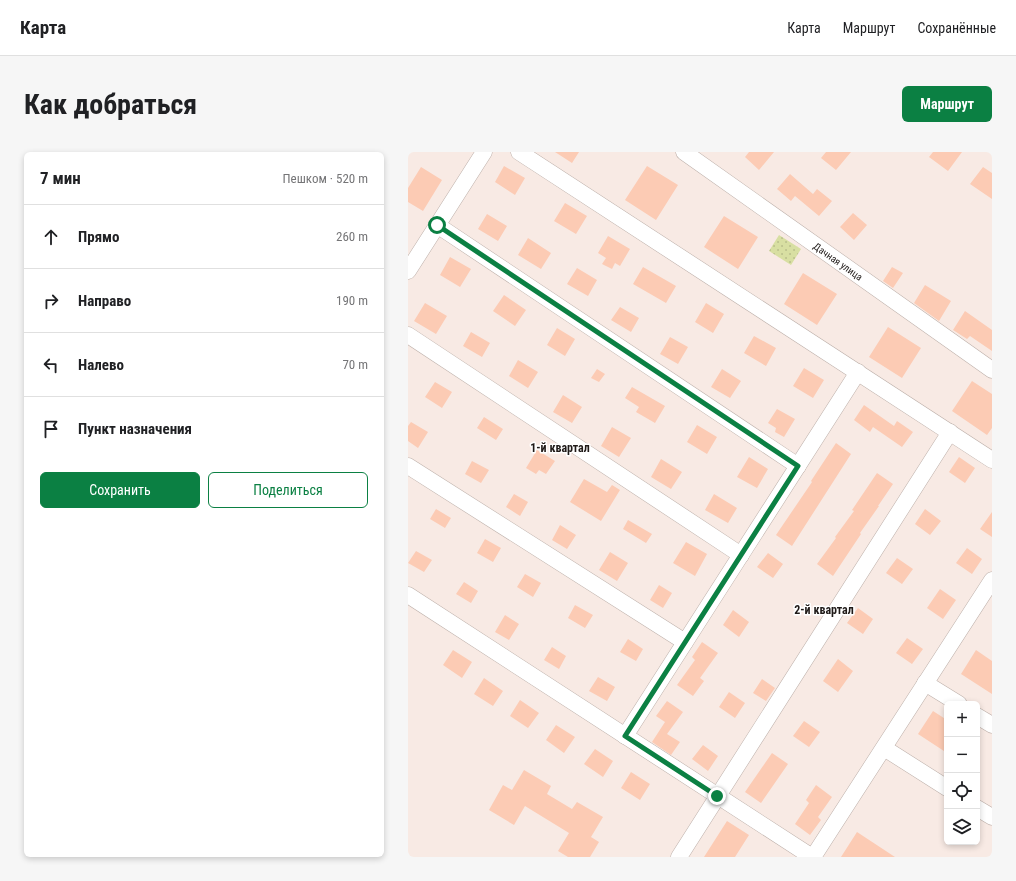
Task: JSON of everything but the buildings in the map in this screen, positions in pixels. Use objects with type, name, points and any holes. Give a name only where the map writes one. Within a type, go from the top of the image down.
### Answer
[{"type":"street","points":[[408,271],[484,152]]},
{"type":"street","points":[[519,152],[992,460]]},
{"type":"street","name":"Дачная улица","points":[[684,152],[992,370]]},
{"type":"street","points":[[437,225],[798,466]]},
{"type":"street","points":[[408,335],[741,555]]},
{"type":"street","points":[[625,736],[858,372]]},
{"type":"street","points":[[679,857],[950,432]]},
{"type":"street","points":[[408,466],[685,642]]},
{"type":"street","points":[[408,595],[717,796],[788,851],[812,857],[992,580]]},
{"type":"street","points":[[926,683],[954,701]]},
{"type":"street","points":[[980,718],[992,725]]},
{"type":"street","points":[[884,748],[944,786]]},
{"type":"street","points":[[979,809],[992,817]]},
{"type":"green space","points":[[779,235],[801,249],[791,265],[769,251]]},
{"type":"district","name":"1-й квартал","points":[[560,448]]},
{"type":"district","name":"2-й квартал","points":[[824,610]]},
{"type":"route","points":[[437,225],[798,466],[625,736],[717,796]]}]
